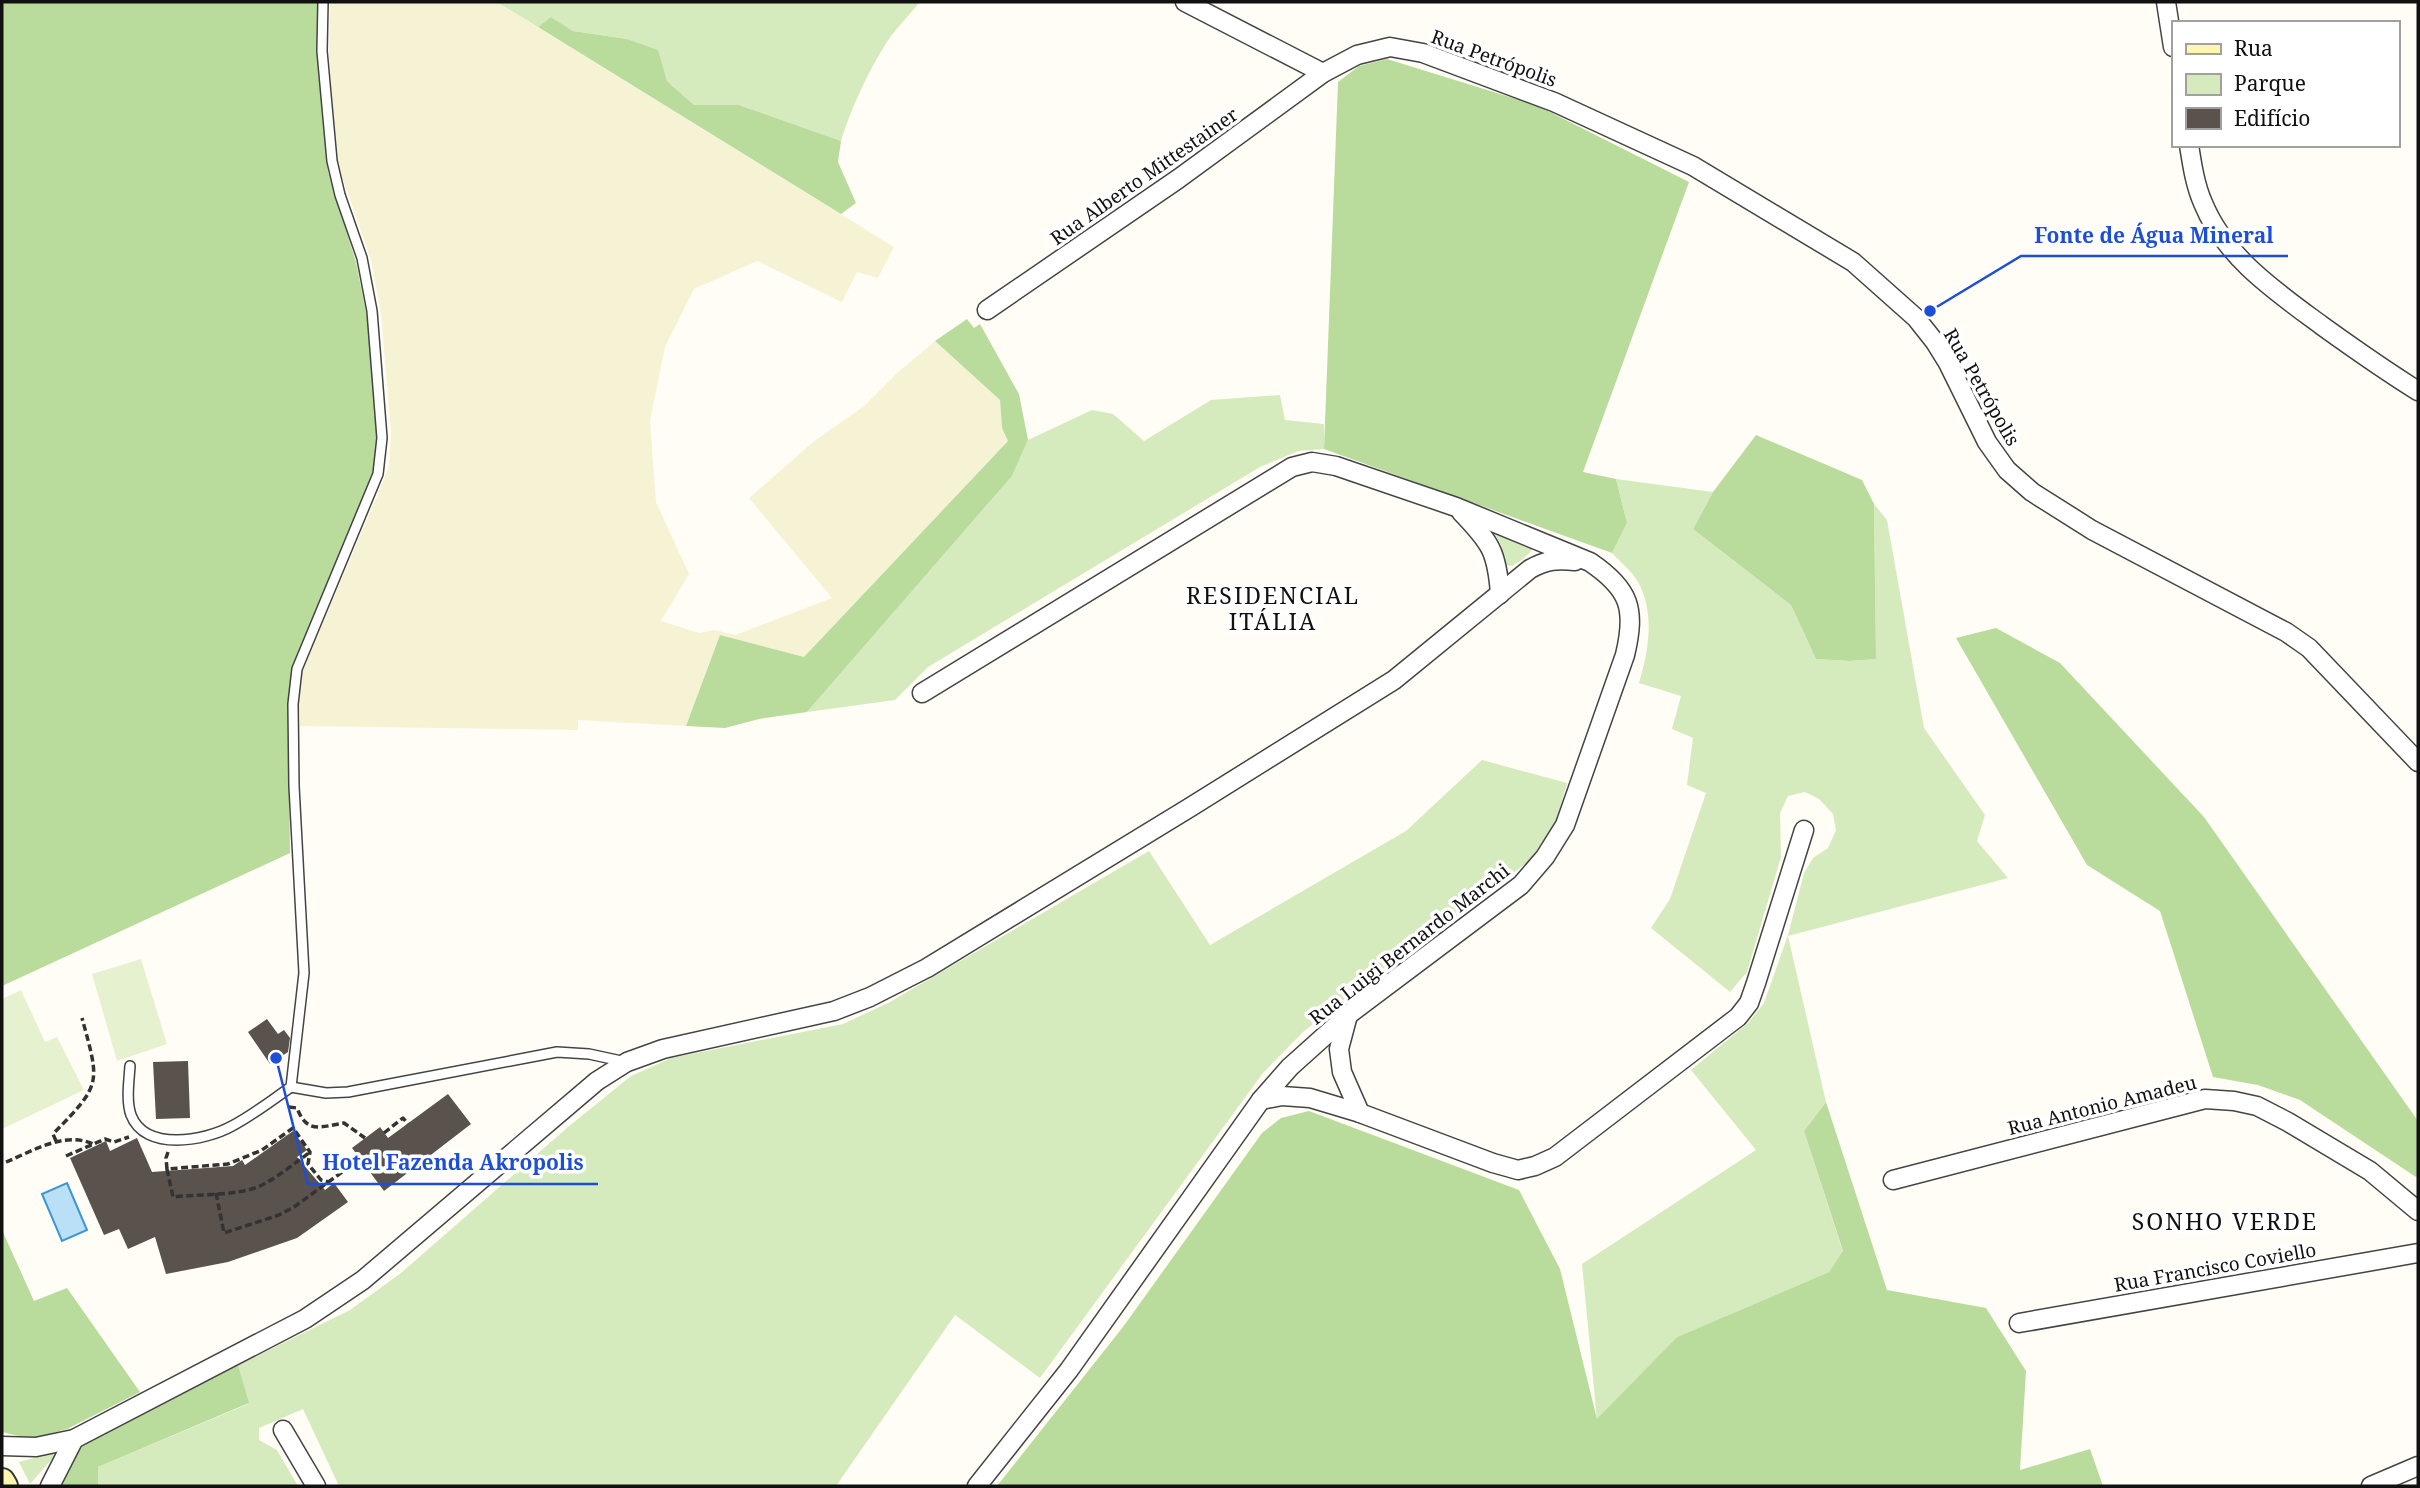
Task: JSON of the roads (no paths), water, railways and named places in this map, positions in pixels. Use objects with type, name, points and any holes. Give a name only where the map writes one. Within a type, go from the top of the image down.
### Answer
[{"type":"street","points":[[1185,2],[1323,74]]},
{"type":"street","points":[[2166,2],[2172,41]]},
{"type":"street","name":"Rua Petrópolis","points":[[1323,74],[1356,55],[1390,47],[1423,53],[1555,102],[1693,166],[1853,262],[1916,318],[1935,342],[1986,442],[2007,470],[2032,492],[2092,530],[2286,632],[2309,648],[2418,762]]},
{"type":"street","name":"Rua Alberto Mittestainer","points":[[988,310],[1178,179],[1323,74]]},
{"type":"street","points":[[2189,147],[2203,203],[2226,242],[2266,285],[2378,367],[2418,391]]},
{"type":"street","name":"Rua Luigi Bernardo Marchi","points":[[922,693],[1292,467],[1312,462],[1336,466],[1456,507],[1590,562],[1610,576],[1630,607],[1631,628],[1625,655],[1565,825],[1545,858],[1521,885],[1348,1014],[1290,1067],[1261,1100],[1069,1370],[977,1486]]},
{"type":"street","points":[[1456,507],[1490,546],[1498,564],[1500,594]]},
{"type":"street","points":[[2,1446],[36,1447],[74,1439],[305,1320],[363,1280],[597,1081],[627,1062],[663,1049],[834,1011],[870,997],[926,968],[1394,680],[1530,569],[1544,561],[1557,559],[1590,562]]},
{"type":"street","points":[[1261,1100],[1282,1096],[1310,1098],[1360,1113],[1518,1170],[1555,1157],[1738,1017],[1749,1003],[1804,830]]},
{"type":"street","points":[[1348,1014],[1339,1049],[1342,1072],[1360,1113]]},
{"type":"street","name":"Rua Antonio Amadeu","points":[[1894,1180],[2204,1099],[2258,1106],[2370,1171],[2418,1210]]},
{"type":"street","name":"Rua Francisco Coviello","points":[[2018,1323],[2418,1253]]},
{"type":"street","points":[[283,1430],[316,1486]]},
{"type":"street","points":[[50,1486],[74,1439]]},
{"type":"street","points":[[2371,1486],[2418,1466]]},
{"type":"street","points":[[2,1480],[5,1486]]},
{"type":"lane","points":[[292,1087],[304,973],[294,786],[293,704],[297,669],[378,474],[382,438],[372,311],[362,258],[340,195],[332,161],[322,51],[323,2]]},
{"type":"lane","points":[[130,1066],[130,1114],[139,1130],[152,1138],[170,1141],[207,1136],[230,1128],[292,1087],[326,1093],[348,1092],[557,1052],[589,1054],[627,1062]]},
{"type":"water","points":[[67,1183],[87,1230],[62,1241],[42,1194]]},
{"type":"place","name":"Fonte de Água Mineral","points":[[1930,311]]},
{"type":"place","name":"Hotel Fazenda Akropolis","points":[[276,1058]]},
{"type":"district","name":"RESIDENCIAL ITÁLIA","points":[[1273,608]]},
{"type":"district","name":"SONHO VERDE","points":[[2225,1221]]}]
